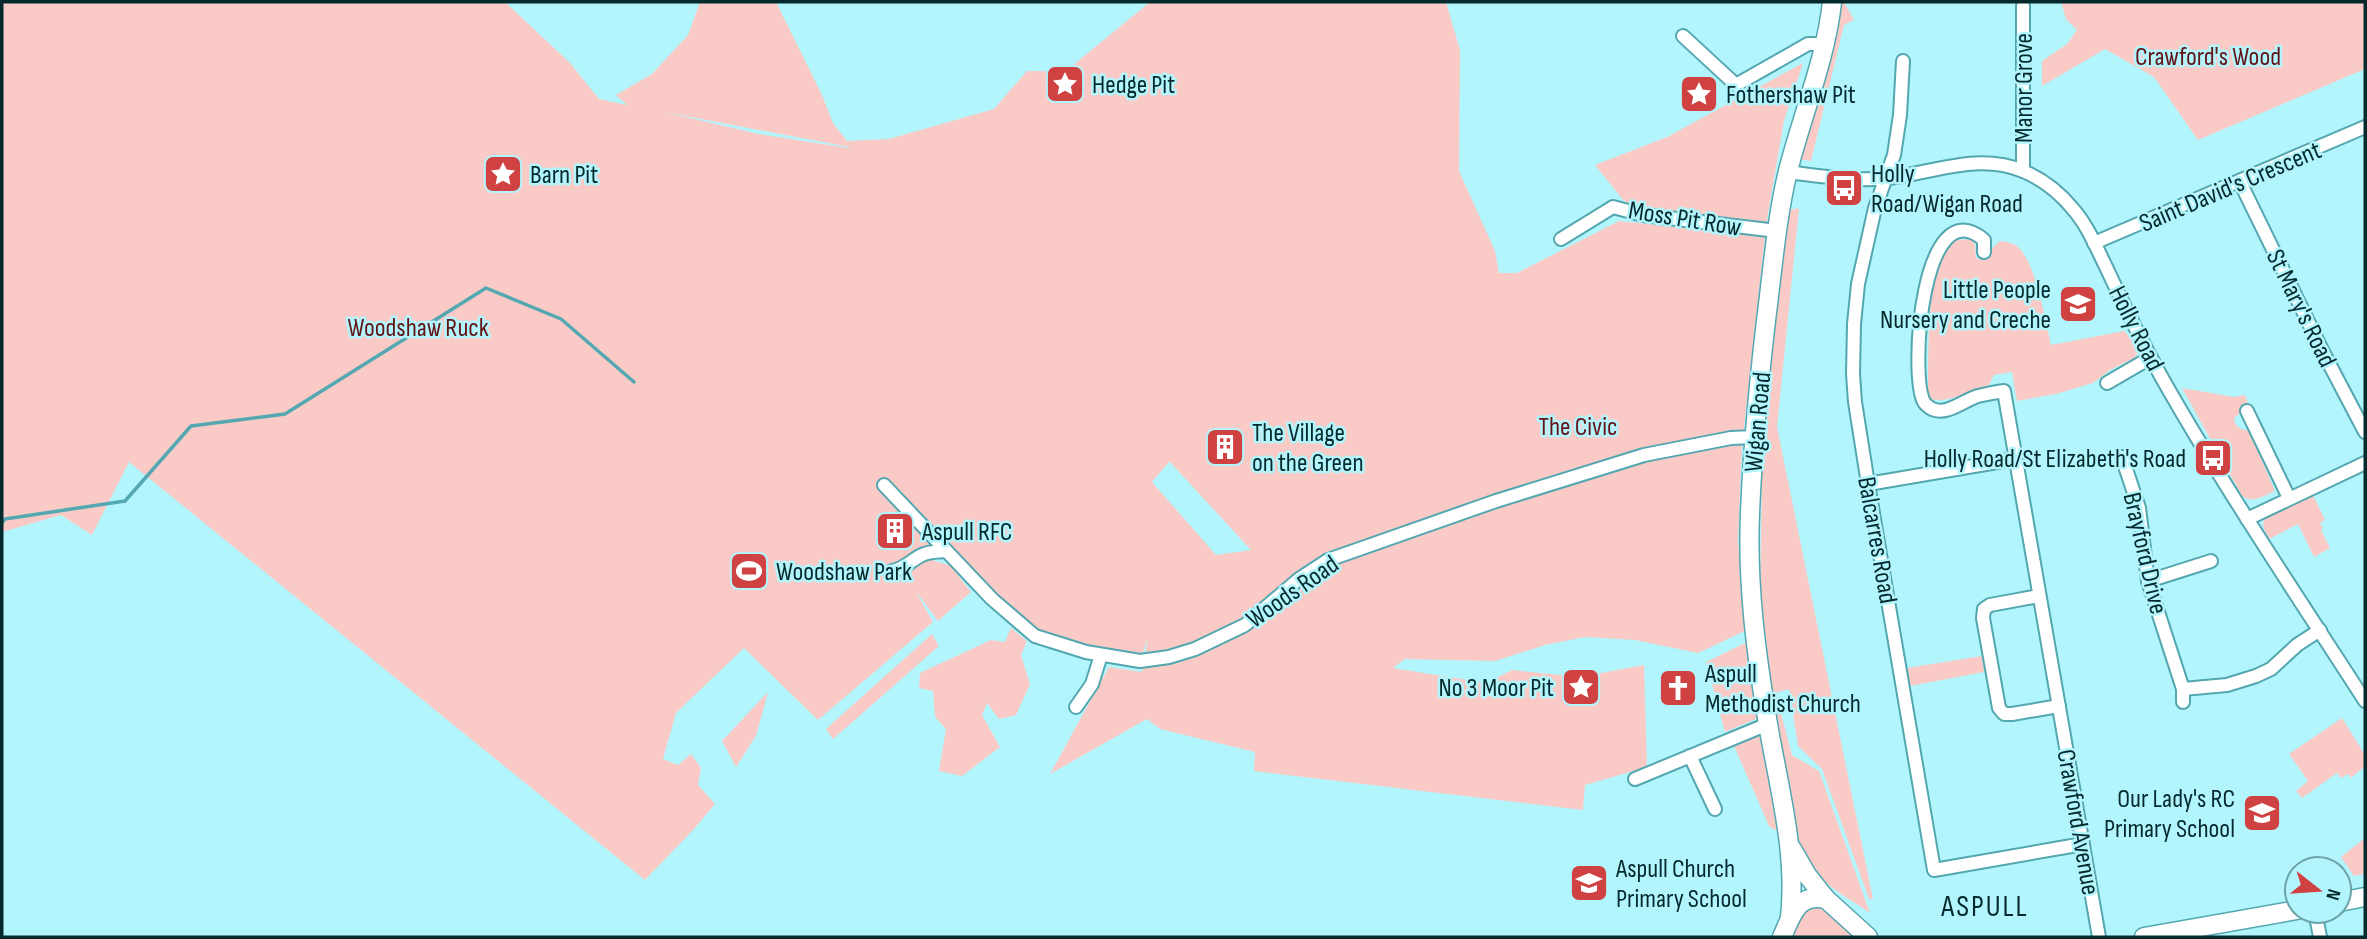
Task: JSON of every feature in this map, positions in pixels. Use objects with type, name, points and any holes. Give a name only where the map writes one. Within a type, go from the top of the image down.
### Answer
[{"type":"main road","name":"Wigan Road","points":[[1790,918],[1793,882],[1791,846],[1768,724],[1752,608],[1750,514],[1755,436],[1777,231],[1787,172],[1824,44],[1832,2]]},
{"type":"main road","name":"Wigan Road","points":[[1791,846],[1807,875],[1826,899],[1868,937]]},
{"type":"main road","points":[[1782,937],[1790,918],[1806,899],[1826,899]]},
{"type":"main road","points":[[2144,937],[2283,912]]},
{"type":"street","name":"Manor Grove","points":[[2023,6],[2023,171]]},
{"type":"street","points":[[1683,36],[1736,85],[1808,44],[1824,44]]},
{"type":"street","name":"Balcarres Road","points":[[1903,61],[1900,115],[1887,178],[1875,208],[1865,247],[1854,324],[1855,402],[1934,870],[2083,844]]},
{"type":"street","name":"Saint David's Crescent","points":[[2094,243],[2365,127]]},
{"type":"street","name":"Holly Road","points":[[1787,172],[1865,180],[1981,162],[2023,171],[2045,183],[2074,209],[2094,243],[2150,358],[2208,460],[2365,701]]},
{"type":"street","name":"St Mary's Road","points":[[2240,182],[2365,432]]},
{"type":"street","name":"Moss Pit Row","points":[[1561,239],[1613,207],[1643,215],[1777,231]]},
{"type":"street","name":"Crawford Avenue","points":[[1987,244],[1976,233],[1958,232],[1948,236],[1936,254],[1924,295],[1921,388],[1924,401],[1930,408],[1938,411],[2003,385],[2099,937]]},
{"type":"street","points":[[2107,383],[2150,358]]},
{"type":"street","points":[[2247,411],[2289,498]]},
{"type":"street","name":"Woods Road","points":[[884,485],[992,599],[1035,636],[1086,652],[1140,661],[1195,649],[1245,625],[1299,579],[1328,560],[1496,501],[1644,455],[1755,436]]},
{"type":"street","name":"Brayford Drive","points":[[2122,457],[2139,508],[2148,582],[2183,696],[2227,685],[2271,669],[2297,645],[2320,630]]},
{"type":"street","points":[[1868,484],[2015,459]]},
{"type":"street","points":[[2247,519],[2365,463]]},
{"type":"street","points":[[892,571],[901,570],[920,556],[946,551]]},
{"type":"street","points":[[2148,582],[2211,561]]},
{"type":"street","points":[[2039,596],[1990,605],[1984,609],[1983,618],[1999,708],[2004,713],[2012,714],[2059,706]]},
{"type":"street","points":[[1076,706],[1092,684],[1101,655]]},
{"type":"street","points":[[1635,779],[1768,724]]},
{"type":"street","points":[[1690,756],[1715,808]]},
{"type":"green space","points":[[2,2],[505,2],[570,63],[599,99],[627,105],[616,95],[652,74],[688,35],[700,2],[776,2],[833,123],[847,141],[889,139],[994,109],[1027,71],[1066,71],[1150,2],[1446,2],[1460,50],[1459,171],[1495,251],[1499,273],[1517,273],[1619,221],[1765,236],[1742,446],[1738,540],[1745,631],[1698,653],[1635,640],[1585,637],[1545,645],[1495,661],[1405,659],[1393,668],[1486,683],[1512,670],[1580,677],[1644,665],[1647,767],[1585,785],[1583,810],[1254,771],[1255,752],[1160,729],[1147,719],[1050,774],[1109,667],[1142,672],[1148,638],[1140,661],[1035,636],[945,551],[934,561],[950,565],[971,592],[938,621],[915,590],[933,622],[818,720],[744,648],[676,713],[663,759],[678,765],[691,754],[701,768],[698,785],[715,804],[645,880],[129,462],[92,535],[61,515],[2,532]],"holes":[[[664,112],[849,147],[849,148],[759,134]],[[1170,462],[1251,550],[1216,555],[1152,482]]]},
{"type":"green space","points":[[1841,2],[1844,2],[1854,20],[1844,25],[1811,161],[1798,159]]},
{"type":"green space","name":"Crawford's Wood","points":[[2061,2],[2365,2],[2365,69],[2198,140],[2154,77],[2105,49],[2042,86],[2042,61],[2067,44],[2077,30],[2066,19]]},
{"type":"green space","points":[[1803,63],[1784,121],[1766,225],[1634,207],[1623,200],[1595,165],[1667,137]]},
{"type":"green space","points":[[1799,208],[1777,427],[1873,899],[1869,899],[1822,769],[1798,746],[1789,689],[1771,694],[1760,595],[1762,472],[1785,211]]},
{"type":"green space","points":[[1970,239],[1975,244],[1976,258],[1984,260],[2000,241],[2014,244],[2020,249],[2036,281],[2051,345],[2124,331],[2138,346],[2139,352],[2134,358],[2110,370],[2093,383],[2056,394],[2017,401],[2012,372],[1994,375],[1989,385],[1959,396],[1943,400],[1928,398],[1930,314],[1937,268],[1944,251],[1954,241]]},
{"type":"green space","points":[[2182,388],[2234,397],[2245,395],[2249,406],[2234,418],[2239,428],[2249,431],[2275,491],[2254,499],[2242,496]]},
{"type":"green space","points":[[2313,495],[2325,520],[2320,523],[2323,528],[2321,530],[2330,548],[2314,557],[2298,524],[2269,539],[2263,523],[2269,514]]},
{"type":"green space","points":[[1011,628],[1027,641],[1021,655],[1030,684],[1016,715],[999,719],[987,703],[982,715],[1000,747],[962,776],[939,771],[946,729],[935,717],[933,691],[919,688],[920,673],[991,640],[1005,642]]},
{"type":"green space","points":[[932,634],[939,646],[833,739],[826,729]]},
{"type":"green space","points":[[1747,642],[1758,718],[1725,732],[1706,662]]},
{"type":"green space","points":[[1982,656],[1984,672],[1910,686],[1907,668]]},
{"type":"green space","points":[[768,692],[756,736],[736,767],[722,741]]},
{"type":"green space","points":[[1780,709],[1792,755],[1819,771],[1870,913],[1818,875],[1800,843],[1784,773],[1775,710]]},
{"type":"green space","points":[[2342,718],[2365,755],[2365,766],[2351,778],[2348,774],[2341,778],[2337,773],[2302,798],[2296,791],[2308,781],[2289,754]]},
{"type":"green space","points":[[1760,732],[1777,831],[1769,826],[1734,746]]},
{"type":"green space","points":[[2365,838],[2365,874],[2354,876],[2353,855],[2344,855]]},
{"type":"green space","points":[[1812,897],[1867,937],[1782,937]]},
{"type":"waterway","points":[[2,523],[5,519],[125,501],[191,426],[285,414],[486,288],[561,319],[634,382]]},
{"type":"place","name":"Hedge Pit","points":[[1065,84]]},
{"type":"place","name":"Fothershaw Pit","points":[[1699,94]]},
{"type":"place","name":"Barn Pit","points":[[503,174]]},
{"type":"place","name":"Holly Road/Wigan Road","points":[[1844,188]]},
{"type":"place","name":"Little People Nursery and Creche","points":[[2078,304]]},
{"type":"place","name":"The Village on the Green","points":[[1225,447]]},
{"type":"place","name":"Holly Road/St Elizabeth's Road","points":[[2213,458]]},
{"type":"place","name":"Aspull RFC","points":[[895,531]]},
{"type":"place","name":"Woodshaw Park","points":[[749,571]]},
{"type":"place","name":"No 3 Moor Pit","points":[[1581,687]]},
{"type":"place","name":"Aspull Methodist Church","points":[[1678,688]]},
{"type":"place","name":"Our Lady's RC Primary School","points":[[2262,813]]},
{"type":"place","name":"Aspull Church Primary School","points":[[1589,883]]},
{"type":"district","name":"ASPULL","points":[[1985,906]]},
{"type":"park label","name":"Woodshaw Ruck","points":[[418,327]]},
{"type":"park label","name":"The Civic","points":[[1578,426]]}]
